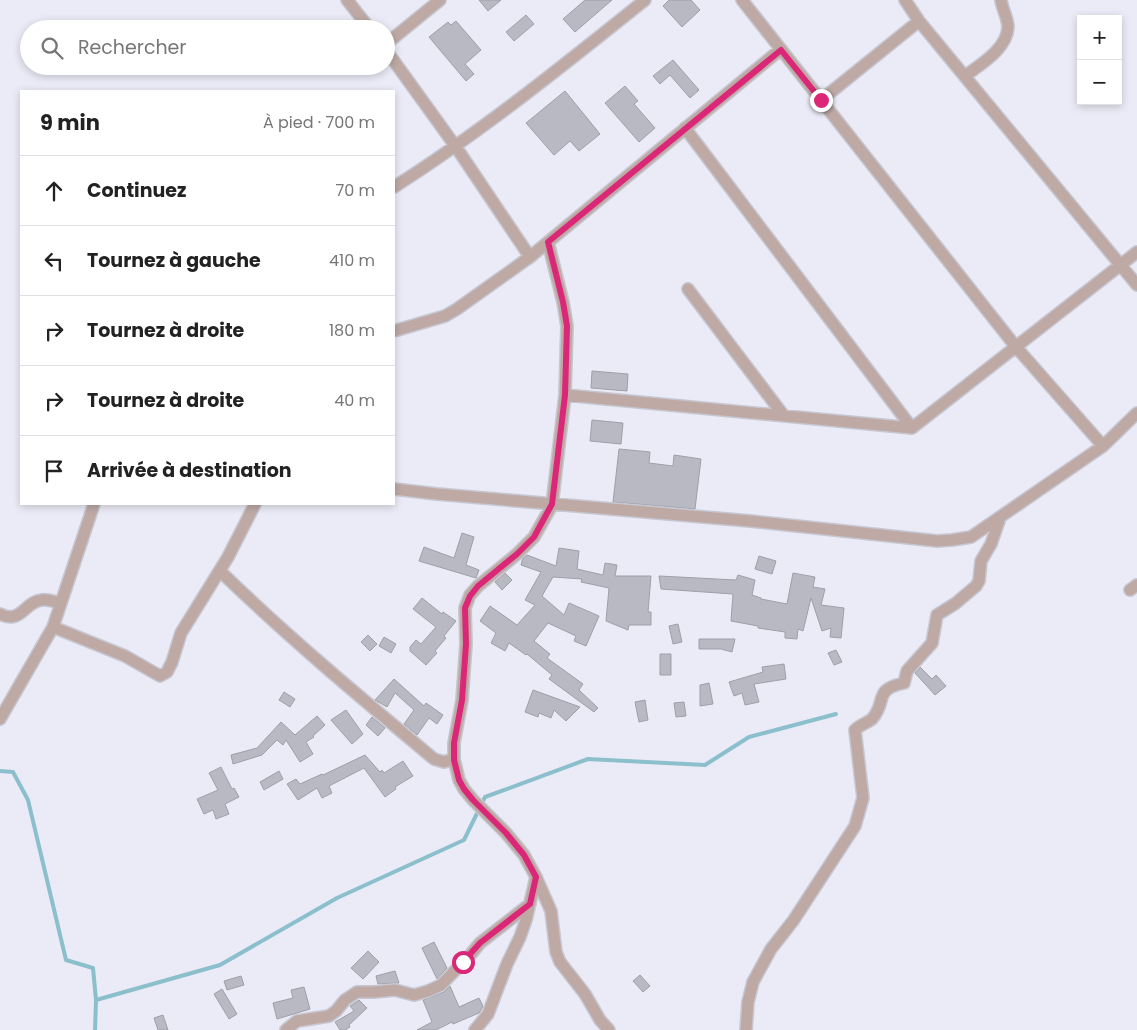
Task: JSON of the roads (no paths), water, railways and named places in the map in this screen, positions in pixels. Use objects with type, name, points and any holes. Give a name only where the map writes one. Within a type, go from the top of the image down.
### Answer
[{"type":"street","points":[[348,0],[363,20]]},
{"type":"street","points":[[395,37],[440,0]]},
{"type":"street","points":[[395,186],[456,147],[582,51],[645,0]]},
{"type":"street","points":[[742,0],[1016,347],[1103,446]]},
{"type":"street","points":[[904,0],[1137,285]]},
{"type":"street","points":[[965,76],[987,59],[1003,42],[1008,26],[1001,0]]},
{"type":"street","points":[[821,100],[920,21]]},
{"type":"street","points":[[395,331],[445,316],[530,256],[781,50]]},
{"type":"street","points":[[395,62],[456,147],[530,256]]},
{"type":"street","points":[[685,128],[912,428]]},
{"type":"street","points":[[548,242],[567,326],[565,395],[552,504],[534,537],[517,554],[478,586],[470,596],[465,608],[466,644],[462,700],[454,743],[454,760],[459,780],[464,789],[524,855],[551,911],[556,952],[560,962],[585,994],[607,1029]]},
{"type":"street","points":[[565,395],[912,428],[1137,252]]},
{"type":"street","points":[[688,289],[784,416]]},
{"type":"street","points":[[395,489],[750,521],[937,541],[952,540],[971,537],[1000,518],[1103,446],[1137,413]]},
{"type":"street","points":[[0,719],[53,627],[94,505]]},
{"type":"street","points":[[53,627],[125,656],[160,676],[167,672],[181,633],[220,571],[254,505]]},
{"type":"street","points":[[746,1030],[748,1002],[753,982],[771,949],[793,921],[855,826],[864,798],[855,730],[860,725],[870,721],[879,709],[884,691],[892,685],[904,683],[907,671],[932,643],[937,615],[956,603],[976,586],[979,581],[981,561],[991,544],[1000,518]]},
{"type":"street","points":[[220,571],[259,609],[369,706],[434,759],[444,762],[454,760]]},
{"type":"street","points":[[0,614],[6,617],[22,613],[28,606],[40,599],[61,602]]},
{"type":"street","points":[[475,1030],[488,1014],[523,929],[536,877]]},
{"type":"street","points":[[286,1030],[328,1016],[357,992],[395,990],[414,995],[440,985],[480,943],[530,904]]},
{"type":"waterway","points":[[96,1000],[220,965],[337,898],[464,840],[485,797],[588,759],[705,765],[749,737],[836,714]]},
{"type":"waterway","points":[[0,771],[13,772],[28,800],[66,960],[93,968],[96,1000],[95,1030]]}]
